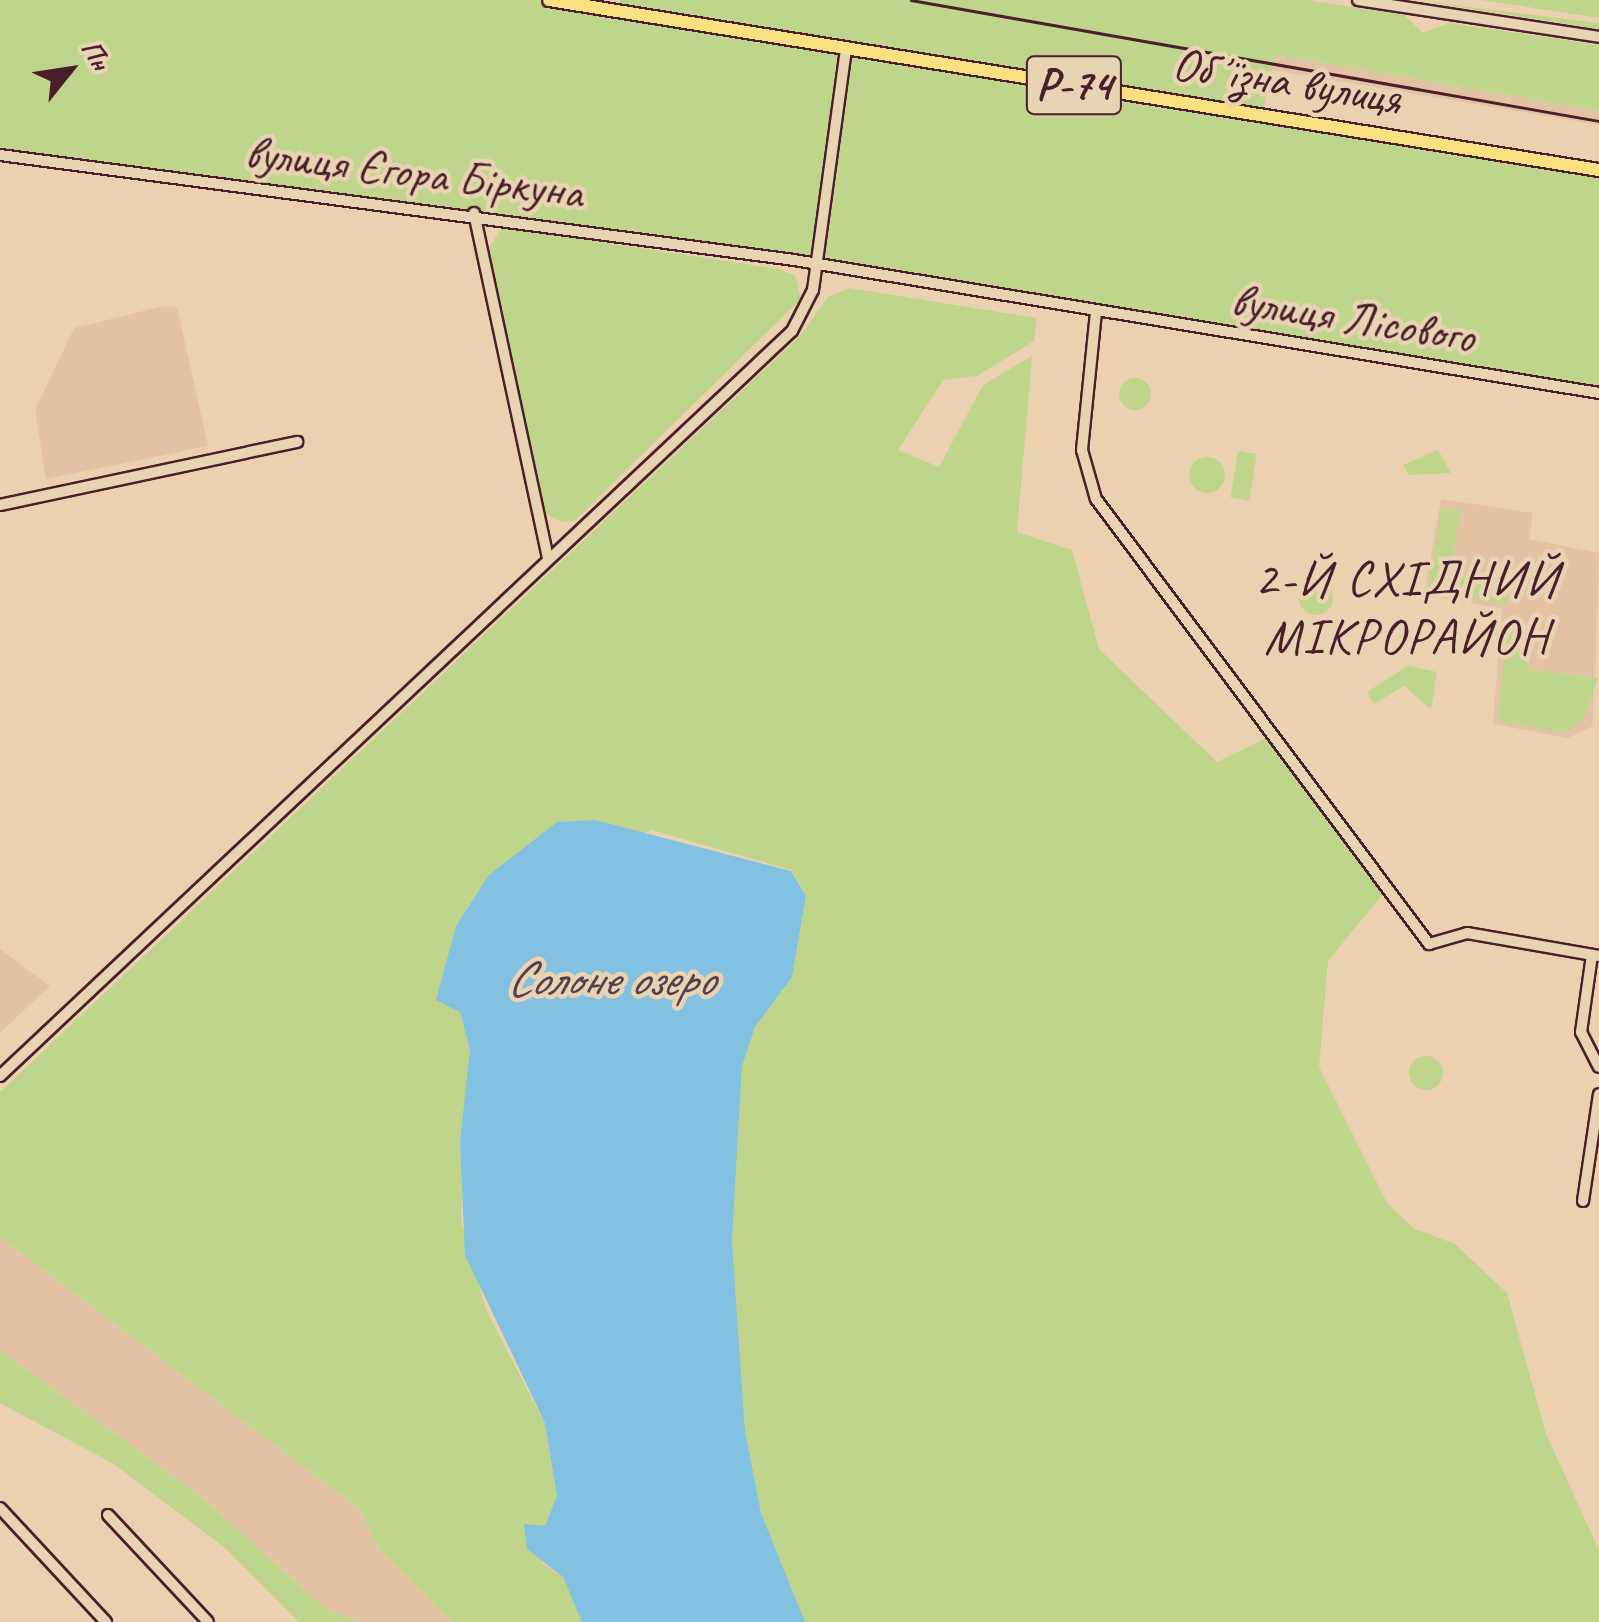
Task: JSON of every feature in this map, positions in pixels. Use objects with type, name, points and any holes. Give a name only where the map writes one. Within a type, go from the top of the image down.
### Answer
[{"type":"main road","name":"Обʼїзна вулиця","points":[[549,0],[1599,170]]},
{"type":"street","points":[[1358,0],[1599,37]]},
{"type":"street","points":[[0,1076],[792,331],[818,264],[846,48]]},
{"type":"street","name":"вулиця Єгора Біркуна","points":[[0,155],[474,214],[818,264],[1096,312]]},
{"type":"street","points":[[474,214],[548,558]]},
{"type":"street","points":[[1096,312],[1082,450],[1096,499],[1429,944],[1467,933],[1595,955],[1581,1032],[1599,1066]]},
{"type":"street","name":"вулиця Лісового","points":[[1096,312],[1599,393]]},
{"type":"street","points":[[0,505],[297,442]]},
{"type":"street","points":[[1583,1200],[1599,1094]]},
{"type":"street","points":[[0,1508],[106,1622]]},
{"type":"street","points":[[108,1515],[208,1622]]},
{"type":"shaded area","points":[[966,18],[1275,55],[1599,111],[1599,125]]},
{"type":"shaded area","points":[[163,306],[177,307],[208,446],[46,479],[35,410],[74,328]]},
{"type":"shaded area","points":[[1441,499],[1533,513],[1529,539],[1599,553],[1593,726],[1568,738],[1493,724],[1502,609],[1424,595]]},
{"type":"shaded area","points":[[0,949],[50,986],[0,1033]]},
{"type":"shaded area","points":[[0,1237],[360,1510],[378,1548],[451,1622],[361,1622],[326,1609],[198,1494],[0,1350]]},
{"type":"green space","points":[[0,0],[549,0],[621,11],[620,0],[1307,0],[1404,15],[1423,33],[1449,23],[1599,45],[1599,111],[1276,55],[1262,114],[1599,170],[1599,393],[794,260],[0,155]]},
{"type":"green space","points":[[1414,0],[1599,23],[1599,29]]},
{"type":"green space","points":[[1481,0],[1599,0],[1599,18]]},
{"type":"green space","points":[[502,227],[778,269],[795,275],[801,299],[574,521],[562,522],[546,514],[488,250]]},
{"type":"green space","points":[[849,288],[1037,318],[1034,341],[977,376],[943,380],[898,450],[939,467],[983,385],[1032,356],[1017,532],[1072,550],[1099,649],[1217,762],[1272,735],[1387,889],[1328,961],[1319,1067],[1387,1203],[1413,1228],[1455,1244],[1507,1293],[1546,1434],[1599,1550],[1599,1622],[805,1622],[761,1513],[745,1430],[732,1241],[742,1066],[755,1027],[792,977],[806,896],[791,870],[652,830],[456,926],[437,1000],[461,1012],[470,1050],[461,1221],[486,1310],[545,1423],[557,1496],[542,1563],[563,1577],[583,1622],[451,1622],[378,1548],[360,1510],[0,1237],[0,1092],[800,336],[828,297]]},
{"type":"green space","points":[[1135,378],[1146,383],[1151,394],[1146,405],[1135,410],[1124,405],[1119,394],[1124,383]]},
{"type":"green space","points":[[1438,450],[1451,473],[1409,475],[1403,465]]},
{"type":"green space","points":[[1238,451],[1257,454],[1249,500],[1231,497]]},
{"type":"green space","points":[[1207,457],[1219,463],[1225,475],[1219,487],[1207,493],[1195,487],[1189,475],[1195,463]]},
{"type":"green space","points":[[1442,507],[1461,510],[1450,574],[1510,585],[1506,605],[1427,592]]},
{"type":"green space","points":[[1316,581],[1328,586],[1333,598],[1328,610],[1316,615],[1304,610],[1299,598],[1304,586]]},
{"type":"green space","points":[[1507,630],[1525,632],[1529,669],[1598,678],[1584,718],[1566,733],[1497,721]]},
{"type":"green space","points":[[1408,666],[1437,672],[1431,709],[1404,686],[1374,704],[1367,692]]},
{"type":"green space","points":[[1426,1056],[1438,1061],[1443,1073],[1438,1085],[1426,1090],[1414,1085],[1409,1073],[1414,1061]]},
{"type":"green space","points":[[0,1350],[198,1494],[326,1609],[361,1622],[299,1622],[225,1548],[114,1464],[0,1403]]},
{"type":"water","name":"Солоне озеро","points":[[595,820],[791,871],[806,896],[792,977],[755,1027],[742,1066],[732,1241],[745,1430],[761,1513],[805,1622],[582,1622],[563,1577],[527,1549],[524,1524],[545,1526],[557,1496],[545,1423],[465,1255],[460,1142],[470,1050],[460,1012],[436,1000],[456,926],[489,875],[557,822]]},
{"type":"tram line","points":[[911,0],[1599,121]]},
{"type":"district","name":"2-Й СХІДНИЙ МІКРОРАЙОН","points":[[1407,607]]}]
